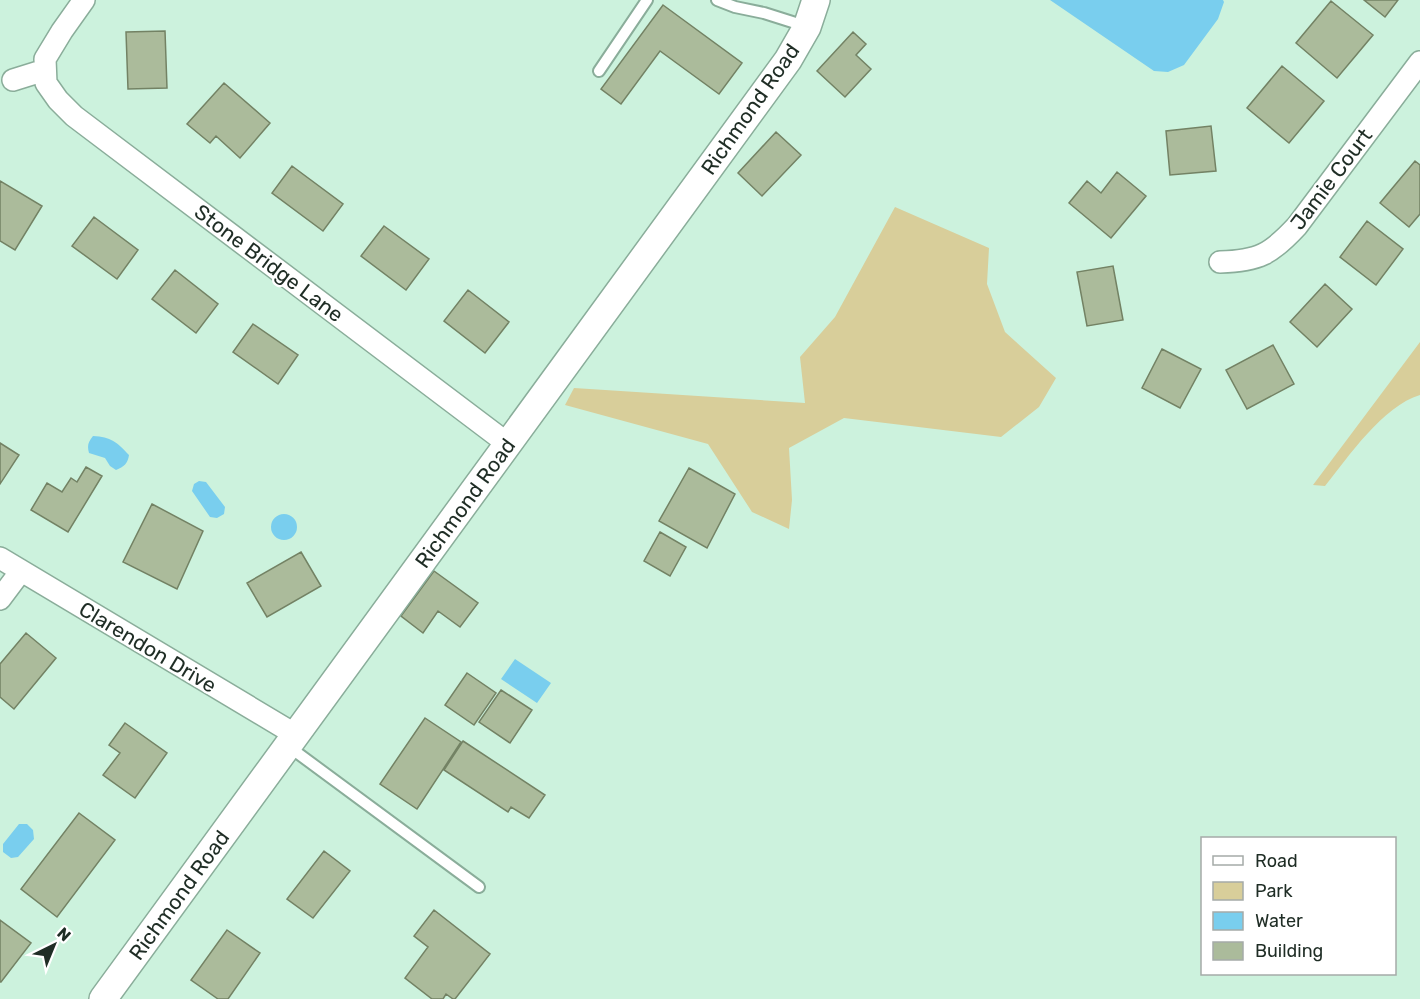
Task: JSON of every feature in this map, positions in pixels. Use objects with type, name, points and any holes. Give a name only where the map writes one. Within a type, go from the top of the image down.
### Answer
[{"type":"street","points":[[13,80],[45,70],[45,59],[84,0]]},
{"type":"street","name":"Richmond Road","points":[[103,999],[788,60],[807,27],[816,0]]},
{"type":"street","name":"Jamie Court","points":[[1220,262],[1241,261],[1261,256],[1280,244],[1297,226],[1420,62]]},
{"type":"street","name":"Stone Bridge Lane","points":[[45,70],[46,83],[58,100],[74,116],[508,444]]},
{"type":"street","name":"Clarendon Drive","points":[[0,558],[292,741]]},
{"type":"street","points":[[0,599],[21,571]]},
{"type":"lane","points":[[599,71],[646,0]]},
{"type":"lane","points":[[717,0],[807,27]]},
{"type":"lane","points":[[292,741],[479,887]]},
{"type":"green space","points":[[895,207],[989,248],[987,284],[1005,332],[1056,378],[1039,407],[1001,437],[844,418],[789,448],[792,500],[789,529],[752,512],[708,444],[565,405],[574,388],[805,403],[800,357],[835,317]]},
{"type":"green space","points":[[1420,342],[1420,395],[1406,401],[1380,421],[1325,486],[1313,485]]},
{"type":"water","points":[[1050,0],[1223,0],[1224,2],[1218,19],[1184,65],[1168,72],[1154,71]]},
{"type":"water","points":[[93,436],[113,441],[129,455],[121,468],[116,470],[105,458],[89,453],[88,444]]},
{"type":"water","points":[[199,481],[206,482],[225,507],[224,514],[217,518],[210,517],[192,491],[194,484]]},
{"type":"water","points":[[284,514],[293,518],[297,527],[293,536],[284,540],[275,536],[271,527],[275,518]]},
{"type":"water","points":[[515,659],[551,683],[537,703],[501,679]]},
{"type":"water","points":[[19,824],[27,824],[33,830],[34,839],[18,857],[11,858],[3,852],[3,844]]},
{"type":"building","points":[[1364,0],[1398,0],[1385,17]]},
{"type":"building","points":[[1331,1],[1373,35],[1337,78],[1296,43]]},
{"type":"building","points":[[663,5],[742,63],[719,94],[660,51],[621,104],[601,89]]},
{"type":"building","points":[[165,31],[167,88],[128,89],[126,32]]},
{"type":"building","points":[[853,32],[866,44],[856,55],[871,69],[845,97],[817,71]]},
{"type":"building","points":[[1282,66],[1324,101],[1289,143],[1247,108]]},
{"type":"building","points":[[224,83],[270,123],[240,158],[216,136],[210,143],[187,124]]},
{"type":"building","points":[[1211,126],[1216,171],[1170,175],[1166,131]]},
{"type":"building","points":[[776,132],[801,155],[762,196],[738,173]]},
{"type":"building","points":[[1415,161],[1420,165],[1420,214],[1409,227],[1380,203]]},
{"type":"building","points":[[292,166],[343,204],[323,231],[272,193]]},
{"type":"building","points":[[1117,172],[1146,196],[1111,238],[1069,203],[1087,181],[1101,193]]},
{"type":"building","points":[[0,181],[42,206],[15,250],[0,241]]},
{"type":"building","points":[[94,217],[138,250],[117,279],[72,246]]},
{"type":"building","points":[[1367,221],[1403,249],[1376,285],[1340,257]]},
{"type":"building","points":[[384,226],[429,259],[406,290],[361,256]]},
{"type":"building","points":[[1113,266],[1123,320],[1087,326],[1077,272]]},
{"type":"building","points":[[175,270],[218,304],[196,333],[152,299]]},
{"type":"building","points":[[1325,284],[1352,309],[1317,347],[1290,322]]},
{"type":"building","points":[[468,290],[509,322],[485,353],[444,321]]},
{"type":"building","points":[[253,324],[298,355],[278,384],[233,352]]},
{"type":"building","points":[[1273,345],[1294,384],[1247,409],[1226,370]]},
{"type":"building","points":[[1162,349],[1201,369],[1180,408],[1142,388]]},
{"type":"building","points":[[0,443],[19,455],[0,484]]},
{"type":"building","points":[[86,467],[102,476],[68,532],[31,510],[47,483],[62,492],[71,478],[77,482]]},
{"type":"building","points":[[689,468],[735,494],[707,548],[659,521]]},
{"type":"building","points":[[152,504],[203,531],[177,589],[123,562]]},
{"type":"building","points":[[660,532],[686,547],[670,576],[644,561]]},
{"type":"building","points":[[301,552],[321,586],[267,617],[247,583]]},
{"type":"building","points":[[434,571],[478,603],[460,627],[438,611],[423,633],[401,616]]},
{"type":"building","points":[[26,633],[56,658],[14,709],[0,697],[0,664]]},
{"type":"building","points":[[467,673],[496,693],[474,725],[445,705]]},
{"type":"building","points":[[501,690],[532,710],[510,743],[479,722]]},
{"type":"building","points":[[425,718],[461,742],[417,809],[380,784]]},
{"type":"building","points":[[125,723],[167,753],[135,798],[103,775],[120,753],[109,745]]},
{"type":"building","points":[[463,741],[545,795],[529,818],[511,807],[508,812],[444,770]]},
{"type":"building","points":[[79,813],[115,840],[57,917],[21,889]]},
{"type":"building","points":[[324,851],[350,871],[313,918],[287,899]]},
{"type":"building","points":[[434,910],[490,954],[455,999],[446,994],[443,999],[432,999],[405,978],[428,947],[414,936]]},
{"type":"building","points":[[0,920],[31,943],[1,982],[0,982]]},
{"type":"building","points":[[227,930],[260,953],[228,999],[218,999],[191,980]]}]
